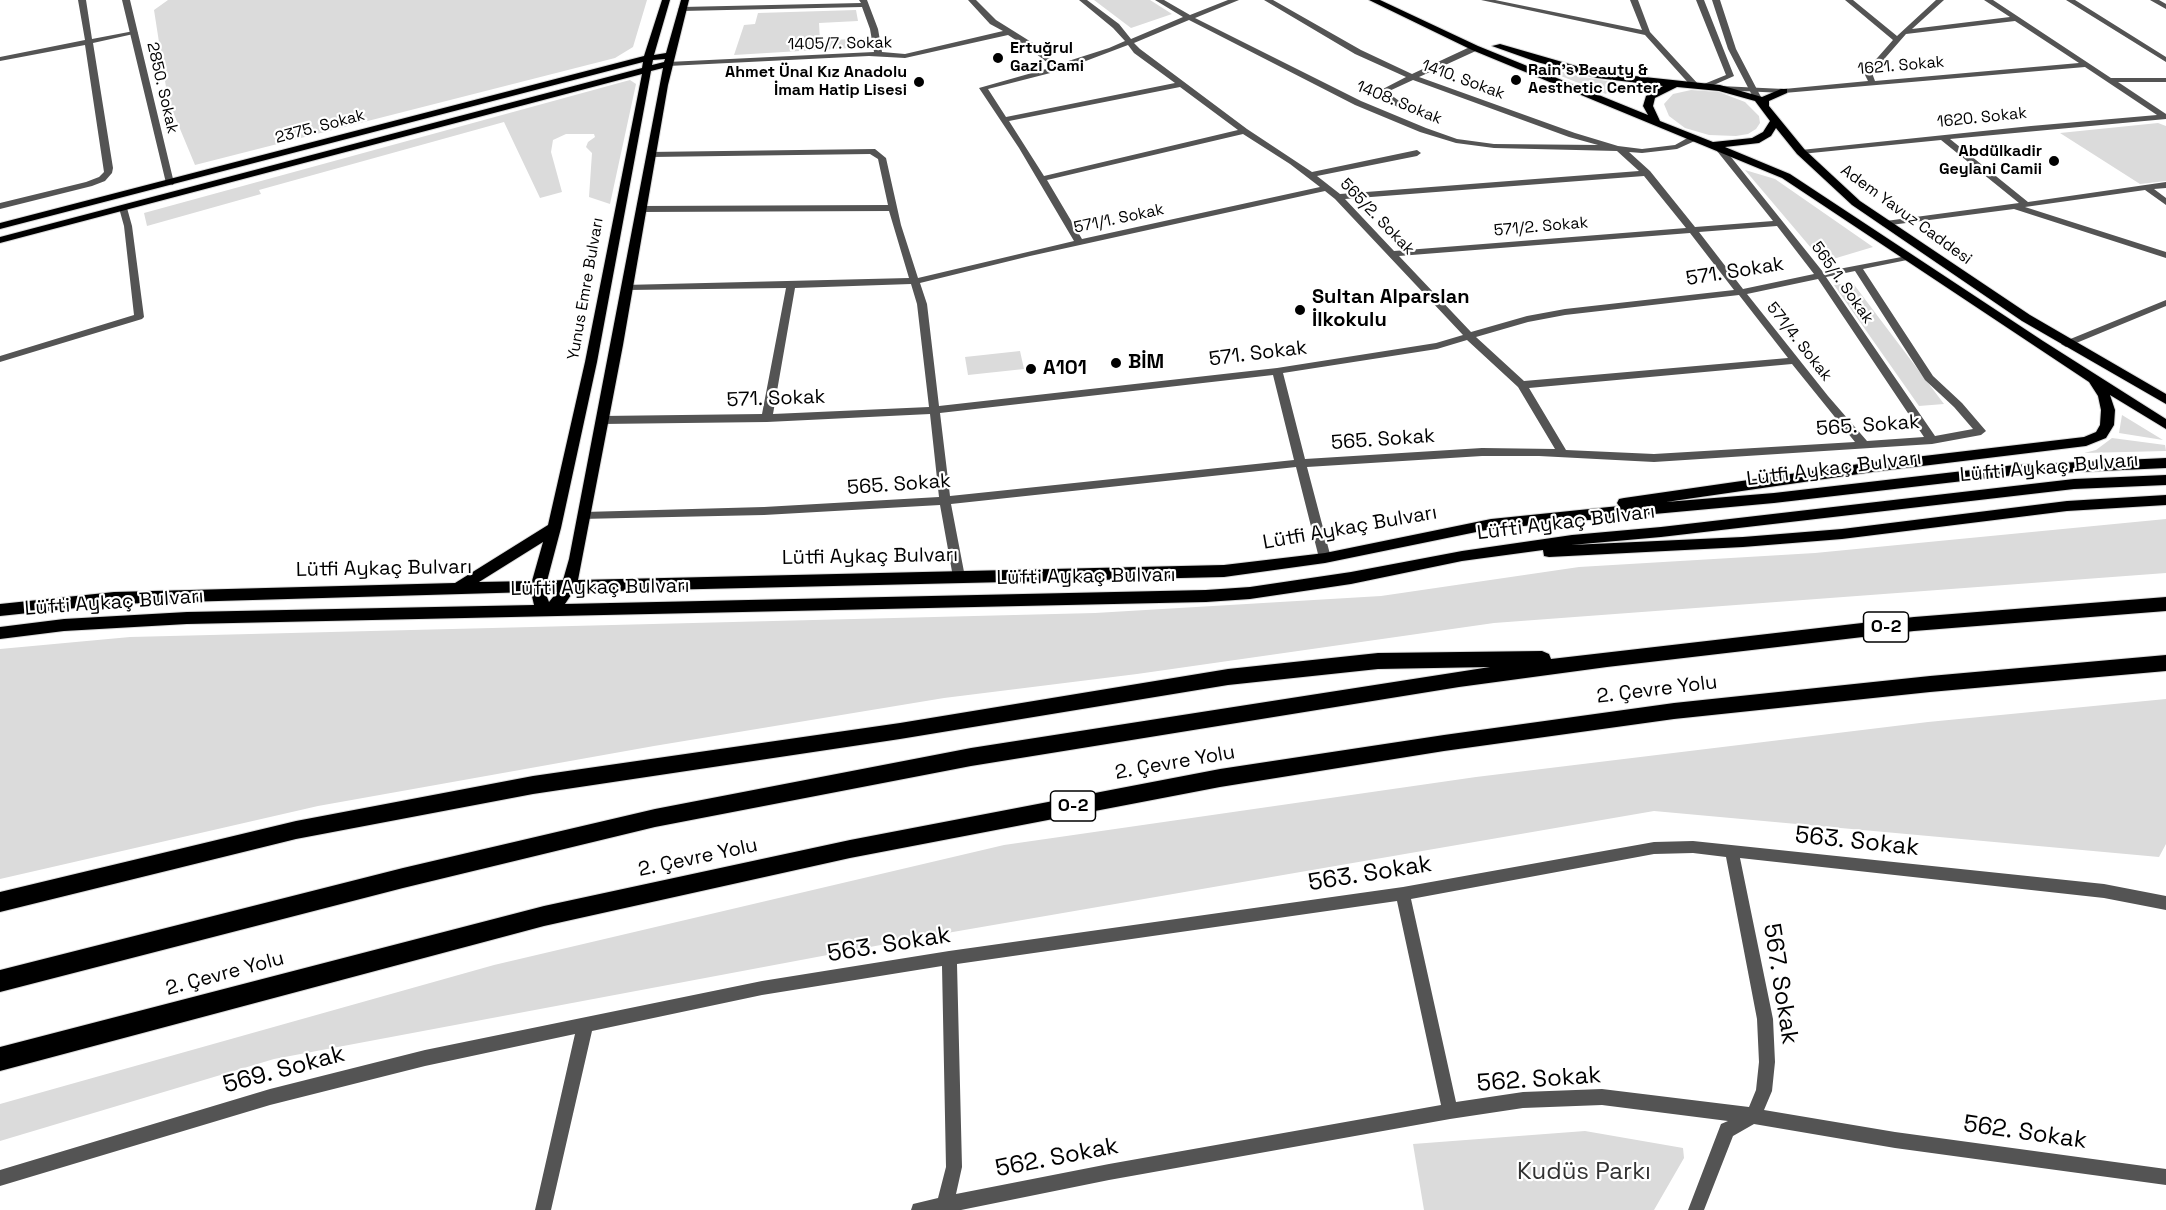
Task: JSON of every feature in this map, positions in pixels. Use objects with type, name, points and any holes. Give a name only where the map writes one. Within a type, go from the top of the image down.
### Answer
[{"type":"highway","name":"2. Çevre Yolu","points":[[0,981],[404,878],[655,818],[971,756],[1459,679],[1607,659],[1914,624],[2166,604]]},
{"type":"highway","points":[[0,902],[195,853],[392,810],[533,785],[900,731],[1228,677],[1378,661],[1607,659]]},
{"type":"highway","name":"2. Çevre Yolu","points":[[0,1059],[544,916],[850,849],[1220,778],[1444,742],[1674,711],[1930,684],[2166,663]]},
{"type":"main road","name":"Yunus Emre Bulvarı","points":[[538,585],[554,528],[591,362],[618,214],[645,88],[647,64],[666,0]]},
{"type":"main road","name":"Adem Yavuz Caddesi","points":[[1373,0],[1475,48],[1749,160],[1792,180],[2094,380],[2166,425]]},
{"type":"main road","points":[[1392,0],[1477,38],[1540,60],[1614,78],[1707,86],[1764,100],[1784,91]]},
{"type":"main road","points":[[538,585],[541,603],[549,611],[557,604],[570,584],[614,359],[668,60],[683,5]]},
{"type":"main road","points":[[647,64],[668,60]]},
{"type":"main road","name":"2375. Sokak","points":[[0,226],[647,64]]},
{"type":"main road","name":"2375. Sokak","points":[[0,240],[647,64]]},
{"type":"main road","points":[[1658,124],[1648,106],[1651,96],[1663,89],[1695,85]]},
{"type":"main road","name":"Adem Yavuz Caddesi","points":[[1758,99],[1801,152],[1844,193],[1886,224],[2066,344],[2166,400]]},
{"type":"main road","points":[[1698,140],[1734,144],[1755,141],[1767,134],[1775,121]]},
{"type":"main road","points":[[1749,160],[1746,154],[1750,148],[1758,144],[1777,144],[1801,152]]},
{"type":"main road","points":[[170,183],[173,194]]},
{"type":"main road","points":[[591,362],[614,359]]},
{"type":"main road","points":[[1570,515],[1674,495],[1958,455],[2086,441],[2101,435],[2107,425],[2108,410],[2104,396],[2094,380]]},
{"type":"main road","points":[[578,423],[602,420]]},
{"type":"main road","name":"Lütfi Aykaç Bulvarı","points":[[0,610],[114,598],[570,584],[1224,570],[1325,558],[1480,526],[1570,515],[1774,498],[2015,470],[2166,463]]},
{"type":"main road","name":"Lüfti Aykaç Bulvarı","points":[[0,633],[64,626],[187,618],[1206,596],[1288,588],[1462,556],[1572,540],[1672,531],[2074,484],[2166,480]]},
{"type":"main road","points":[[1462,556],[1743,542],[1842,534],[2067,506],[2166,500]]},
{"type":"main road","points":[[458,588],[554,528]]},
{"type":"street","points":[[0,206],[89,184],[102,179],[108,173],[82,0]]},
{"type":"street","name":"2850. Sokak","points":[[126,0],[170,183]]},
{"type":"street","points":[[972,0],[993,22],[1034,47],[1059,68]]},
{"type":"street","name":"565/2. Sokak","points":[[1083,0],[1116,26],[1129,43],[1182,84],[1244,130],[1311,175],[1338,197],[1470,337],[1522,385],[1563,454]]},
{"type":"street","name":"1408. Sokak","points":[[1159,0],[1187,18],[1358,103],[1456,141],[1494,146],[1617,148]]},
{"type":"street","points":[[1080,243],[983,88],[1059,68],[1129,43],[1235,0]]},
{"type":"street","name":"1410. Sokak","points":[[1269,0],[1349,47],[1412,77],[1572,135],[1617,148],[1642,151],[1677,147],[1698,140]]},
{"type":"street","points":[[1485,0],[1647,33]]},
{"type":"street","points":[[1634,0],[1647,33],[1695,85]]},
{"type":"street","points":[[1700,0],[1730,76],[1707,86]]},
{"type":"street","points":[[1716,0],[1732,49],[1758,99]]},
{"type":"street","points":[[1849,0],[1897,40]]},
{"type":"street","points":[[1872,83],[1868,73],[1904,32],[1940,0]]},
{"type":"street","points":[[1989,0],[2165,117]]},
{"type":"street","points":[[2070,0],[2166,60]]},
{"type":"street","points":[[2154,0],[2166,7]]},
{"type":"street","points":[[683,5],[864,3],[874,29],[878,54]]},
{"type":"street","points":[[1904,32],[2015,19]]},
{"type":"street","name":"1405/7. Sokak","points":[[668,60],[878,54],[905,56],[1010,32]]},
{"type":"street","points":[[0,59],[134,33]]},
{"type":"street","points":[[0,65],[89,42]]},
{"type":"street","points":[[1402,106],[1383,94],[1383,91],[1475,48]]},
{"type":"street","name":"1621. Sokak","points":[[1758,99],[1784,91],[2085,65]]},
{"type":"street","points":[[2108,80],[2166,80]]},
{"type":"street","points":[[1004,120],[1182,84]]},
{"type":"street","name":"1620. Sokak","points":[[1801,152],[2165,117]]},
{"type":"street","points":[[1041,179],[1244,130]]},
{"type":"street","points":[[1944,138],[2027,205]]},
{"type":"street","name":"571/4. Sokak","points":[[1617,148],[1632,158],[1647,173],[1795,362],[1864,445]]},
{"type":"street","name":"565/1. Sokak","points":[[1720,149],[1821,276],[1932,440]]},
{"type":"street","points":[[651,154],[872,151],[882,158],[897,225],[922,304],[945,501],[959,577]]},
{"type":"street","points":[[1311,175],[1417,153]]},
{"type":"street","points":[[1338,197],[1647,173]]},
{"type":"street","points":[[1886,224],[2166,185]]},
{"type":"street","points":[[2146,187],[2166,202]]},
{"type":"street","name":"571/1. Sokak","points":[[627,286],[790,285],[916,281],[1328,188]]},
{"type":"street","points":[[2014,207],[2166,255]]},
{"type":"street","points":[[0,359],[139,317],[128,226],[123,208]]},
{"type":"street","points":[[640,209],[893,208]]},
{"type":"street","name":"571/2. Sokak","points":[[1392,254],[1780,223]]},
{"type":"street","name":"571. Sokak","points":[[602,420],[767,418],[933,410],[1277,371],[1437,346],[1527,319],[1565,312],[1741,292],[1909,257]]},
{"type":"street","name":"565. Sokak","points":[[584,516],[764,511],[945,501],[1302,463],[1482,452],[1654,458],[1932,440],[1981,431],[1929,378],[1858,269]]},
{"type":"street","points":[[767,418],[790,285]]},
{"type":"street","points":[[2066,344],[2166,303]]},
{"type":"street","points":[[1522,385],[1795,362]]},
{"type":"street","points":[[1277,371],[1325,558]]},
{"type":"street","name":"563. Sokak","points":[[585,1026],[762,988],[949,958],[1403,894],[1654,848],[1693,847],[1732,851],[2104,891],[2166,903]]},
{"type":"street","name":"567. Sokak","points":[[1732,851],[1766,1019],[1767,1062],[1764,1090],[1753,1116]]},
{"type":"street","points":[[1403,894],[1450,1111]]},
{"type":"street","points":[[945,1207],[954,1167],[949,958]]},
{"type":"street","points":[[543,1210],[585,1026]]},
{"type":"street","name":"569. Sokak","points":[[0,1178],[270,1097],[425,1058],[585,1026]]},
{"type":"street","name":"562. Sokak","points":[[918,1210],[945,1207],[1143,1165],[1450,1111],[1522,1100],[1602,1097],[1753,1116],[1895,1140],[2166,1177]]},
{"type":"street","points":[[1696,1210],[1727,1130],[1753,1116]]},
{"type":"green space","points":[[168,0],[647,0],[633,47],[615,58],[195,165],[168,100],[154,10]]},
{"type":"green space","points":[[1094,0],[1150,0],[1172,14],[1131,28]]},
{"type":"green space","points":[[856,10],[858,21],[819,23],[820,41],[864,38],[868,42],[866,47],[734,55],[744,25],[755,24],[758,13]]},
{"type":"green space","points":[[1531,64],[1578,76],[1613,82],[1606,94]]},
{"type":"green space","points":[[630,80],[636,84],[610,204],[589,197],[592,153],[586,147],[588,142],[595,137],[594,134],[566,134],[553,140],[551,152],[562,192],[540,198],[504,122],[259,190],[261,194],[147,226],[144,213]]},
{"type":"green space","points":[[1691,90],[1719,92],[1745,102],[1759,116],[1760,123],[1748,134],[1736,136],[1709,135],[1685,128],[1669,116],[1664,104],[1673,94]]},
{"type":"green space","points":[[2158,123],[2166,126],[2166,181],[2140,184],[2060,133]]},
{"type":"green space","points":[[1745,170],[1775,179],[1873,247],[1823,262]]},
{"type":"green space","points":[[1852,282],[1944,404],[1919,406],[1834,285]]},
{"type":"green space","points":[[1020,351],[1024,369],[968,375],[965,357]]},
{"type":"green space","points":[[2122,415],[2163,440],[2119,433]]},
{"type":"green space","points":[[2112,438],[2165,445],[2166,451],[2084,453],[2096,450]]},
{"type":"green space","points":[[2166,519],[2166,573],[1494,623],[1137,674],[944,698],[654,746],[318,806],[0,879],[0,649],[130,637],[1095,613],[1381,596],[1579,567],[1815,553]]},
{"type":"green space","points":[[2166,699],[2166,844],[2159,857],[1654,811],[918,938],[274,1059],[0,1141],[0,1104],[494,965],[1004,845],[1476,777],[1928,722]]},
{"type":"green space","name":"Kudüs Parkı","points":[[1585,1131],[1683,1148],[1684,1158],[1654,1210],[1424,1210],[1413,1144]]},
{"type":"place","name":"Ertuğrul Gazi Cami","points":[[998,58]]},
{"type":"place","name":"Rain's Beauty & Aesthetic Center","points":[[1516,80]]},
{"type":"place","name":"Ahmet Ünal Kız Anadolu İmam Hatip Lisesi","points":[[919,82]]},
{"type":"place","name":"Abdülkadir Geylani Camii","points":[[2054,161]]},
{"type":"place","name":"Sultan Alparslan İlkokulu","points":[[1300,310]]},
{"type":"place","name":"BİM","points":[[1116,363]]},
{"type":"place","name":"A101","points":[[1031,369]]}]
